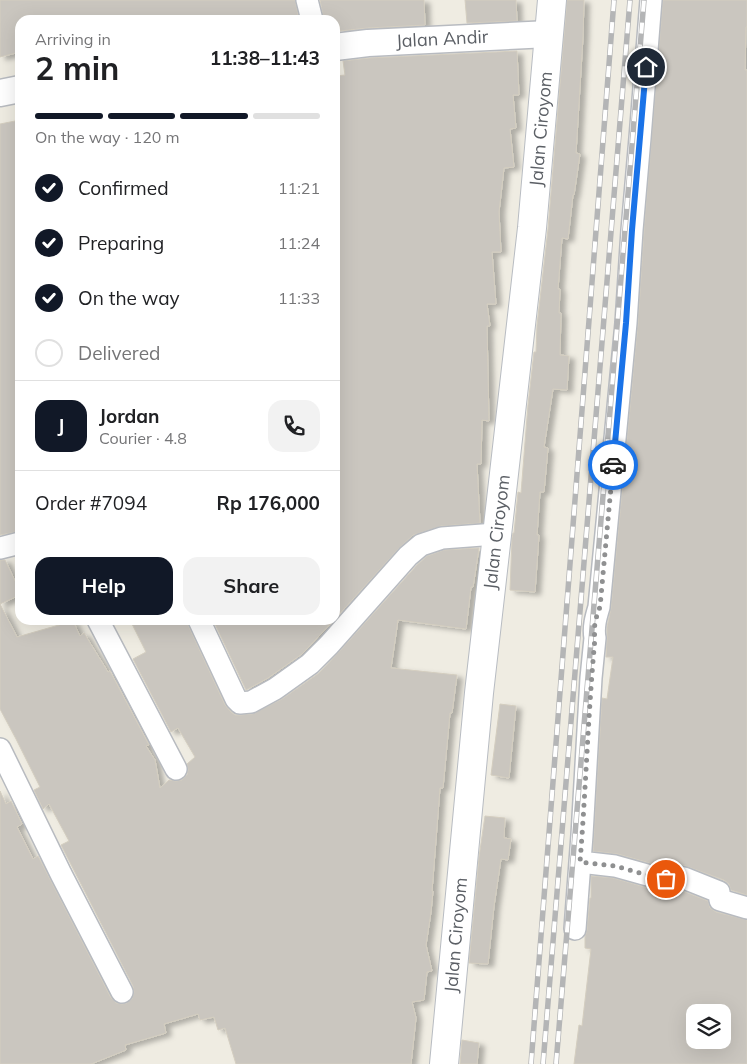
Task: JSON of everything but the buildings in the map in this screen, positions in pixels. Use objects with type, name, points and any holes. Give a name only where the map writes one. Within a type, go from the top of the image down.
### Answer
[{"type":"main road","name":"Jalan Ciroyom","points":[[444,1064],[478,693],[532,228],[552,0]]},
{"type":"street","points":[[308,0],[311,15]]},
{"type":"street","points":[[575,929],[587,770],[595,619],[600,607],[613,467],[651,0]]},
{"type":"street","name":"Jalan Andir","points":[[340,46],[368,43],[550,34]]},
{"type":"street","points":[[0,93],[15,90]]},
{"type":"street","points":[[201,625],[236,699],[240,703],[251,702],[275,689],[310,664],[408,556],[421,545],[442,538],[496,534]]},
{"type":"street","points":[[0,548],[15,544]]},
{"type":"street","points":[[101,625],[176,769]]},
{"type":"street","points":[[0,749],[60,874],[122,992]]},
{"type":"street","points":[[580,862],[615,866],[665,880],[668,875],[684,878],[719,892],[720,900],[747,908]]},
{"type":"railway","points":[[531,1064],[614,0]]},
{"type":"railway","points":[[543,1064],[630,0]]},
{"type":"railway","points":[[556,1064],[644,0]]},
{"type":"way so far","points":[[613,465],[600,607],[595,619],[580,862],[615,866],[666,879]]},
{"type":"route","points":[[613,465],[646,67]]}]
